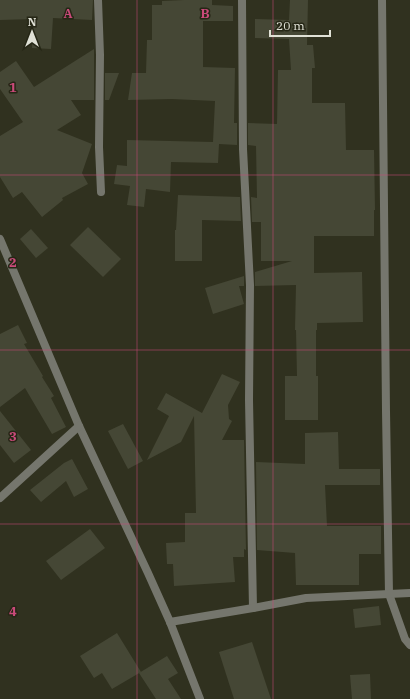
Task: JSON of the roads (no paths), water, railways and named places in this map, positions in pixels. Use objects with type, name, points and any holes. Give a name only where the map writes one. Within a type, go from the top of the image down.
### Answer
[{"type":"street","points":[[98,0],[100,55],[99,147],[101,192]]},
{"type":"street","points":[[242,0],[243,149],[250,285],[248,400],[253,608]]},
{"type":"street","points":[[382,0],[389,594],[405,639],[410,645]]},
{"type":"street","points":[[0,239],[79,426],[170,622],[200,699]]},
{"type":"street","points":[[0,498],[79,426]]},
{"type":"street","points":[[170,622],[306,598],[410,593]]}]
